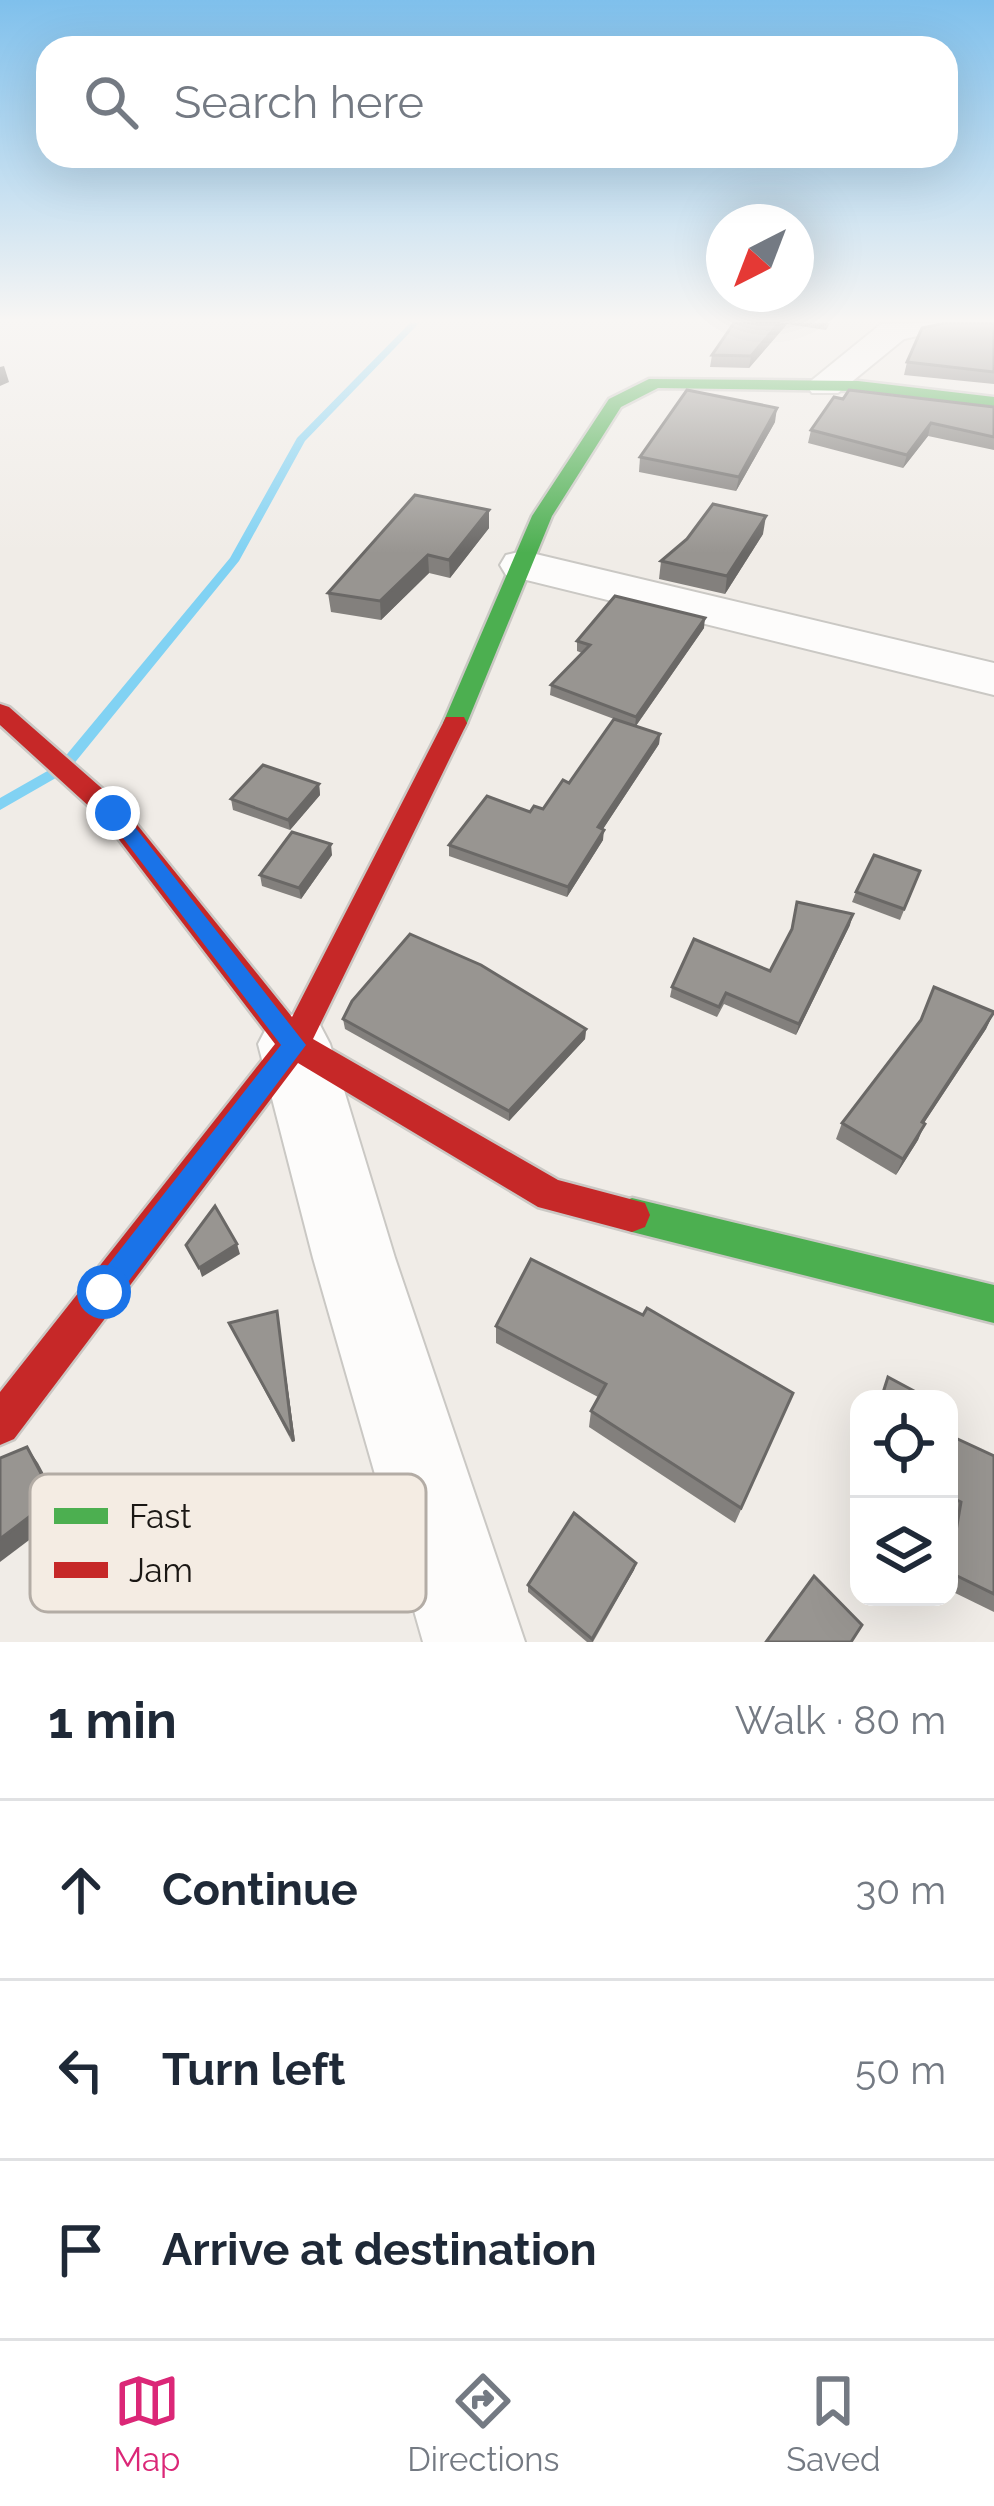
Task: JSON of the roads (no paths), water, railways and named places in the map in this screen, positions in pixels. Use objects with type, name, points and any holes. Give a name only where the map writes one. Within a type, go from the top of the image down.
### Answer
[{"type":"street","points":[[0,1425],[294,1045],[450,734],[542,516],[615,403],[622,400]]},
{"type":"street","points":[[523,565],[994,679]]},
{"type":"street","points":[[0,712],[113,813],[294,1045],[551,1195],[994,1304]]},
{"type":"street","points":[[294,1045],[422,1474]]},
{"type":"street","points":[[426,1488],[474,1642]]},
{"type":"waterway","points":[[0,805],[63,768],[235,559],[301,440],[340,400]]}]
